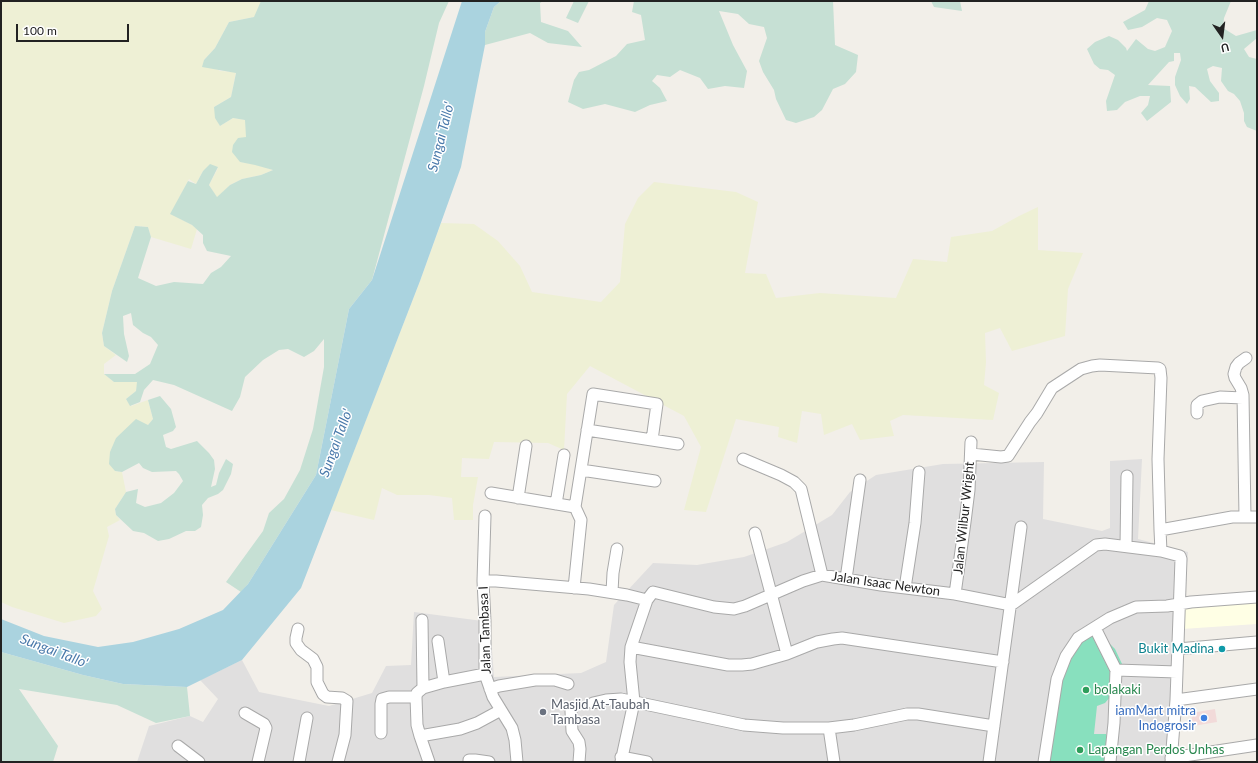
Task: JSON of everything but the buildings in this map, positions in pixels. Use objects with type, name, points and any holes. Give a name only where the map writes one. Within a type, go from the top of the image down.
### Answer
[{"type":"street","points":[[1245,517],[1243,398],[1241,388],[1234,374],[1239,363],[1246,358]]},
{"type":"street","points":[[971,454],[1001,457],[1008,456],[1052,388],[1081,369],[1100,365],[1160,369],[1158,459],[1161,552]]},
{"type":"street","points":[[574,588],[581,520],[575,506],[593,394],[658,404],[652,440]]},
{"type":"street","points":[[1197,413],[1197,405],[1202,401],[1220,397],[1243,398]]},
{"type":"street","points":[[588,430],[678,444]]},
{"type":"street","name":"Jalan Wilbur Wright","points":[[954,594],[965,522],[971,442]]},
{"type":"street","points":[[518,498],[526,446]]},
{"type":"street","points":[[556,504],[564,455]]},
{"type":"street","points":[[743,459],[781,475],[794,482],[801,489],[822,575]]},
{"type":"street","points":[[581,470],[655,481]]},
{"type":"street","points":[[905,588],[915,523],[919,472]]},
{"type":"street","points":[[1126,546],[1127,476]]},
{"type":"street","points":[[846,578],[860,480]]},
{"type":"street","points":[[491,494],[575,506]]},
{"type":"street","name":"Jalan Tambasa I","points":[[485,516],[482,581],[485,621],[485,674],[497,705],[514,733],[517,762]]},
{"type":"street","points":[[1160,530],[1232,517],[1257,517]]},
{"type":"street","points":[[989,762],[1021,527]]},
{"type":"street","points":[[755,533],[787,654]]},
{"type":"street","points":[[1010,605],[1096,545],[1105,544],[1126,546],[1181,557],[1176,700],[1171,760],[1257,745]]},
{"type":"street","points":[[612,592],[613,573],[617,549]]},
{"type":"street","name":"Jalan Isaac Newton","points":[[482,581],[574,588],[649,597],[655,592],[714,607],[734,609],[772,595],[803,581],[822,575],[954,594],[1010,605]]},
{"type":"street","points":[[647,762],[621,760],[634,702],[630,662],[631,647],[649,597]]},
{"type":"street","points":[[1044,762],[1057,680],[1066,656],[1078,638],[1110,618],[1136,607],[1167,606],[1257,597]]},
{"type":"street","points":[[422,620],[417,725],[429,762]]},
{"type":"street","points":[[1095,628],[1116,670],[1114,723],[1110,762]]},
{"type":"street","points":[[298,629],[296,643],[301,650],[313,659],[317,667],[317,682],[323,694],[327,697],[345,698],[348,704],[345,735],[338,762]]},
{"type":"street","points":[[631,647],[728,665],[752,664],[787,654],[817,642],[842,638],[1002,662]]},
{"type":"street","points":[[438,640],[444,682]]},
{"type":"street","points":[[1178,649],[1257,642]]},
{"type":"street","points":[[1116,670],[1176,672]]},
{"type":"street","points":[[381,733],[382,699],[419,692],[444,682],[485,674]]},
{"type":"street","points":[[490,689],[535,680],[555,680],[568,684]]},
{"type":"street","points":[[1176,700],[1257,689]]},
{"type":"street","points":[[593,703],[621,699],[744,725],[783,728],[829,728],[854,725],[908,714],[918,714],[994,726]]},
{"type":"street","points":[[420,736],[460,729],[477,723],[501,710]]},
{"type":"street","points":[[571,711],[572,731],[579,742],[580,762]]},
{"type":"street","points":[[245,713],[264,724],[266,728],[258,762]]},
{"type":"street","points":[[299,762],[307,718]]},
{"type":"street","points":[[829,728],[834,762]]},
{"type":"street","points":[[178,746],[199,762]]},
{"type":"street","points":[[469,762],[469,760],[475,760],[489,762]]},
{"type":"shaded area","points":[[1,1],[289,1],[254,17],[229,22],[215,48],[204,60],[220,71],[236,72],[231,97],[214,107],[220,126],[233,118],[246,120],[246,137],[240,162],[255,164],[273,170],[261,175],[242,179],[230,185],[217,198],[209,185],[218,168],[203,171],[196,184],[189,179],[171,214],[197,229],[191,249],[151,237],[148,227],[135,226],[112,291],[102,333],[104,346],[116,355],[104,364],[104,374],[114,382],[138,382],[136,391],[126,399],[131,406],[148,400],[153,419],[148,425],[123,433],[116,438],[115,471],[122,472],[126,492],[115,509],[116,515],[120,520],[107,527],[109,536],[93,591],[102,609],[96,616],[64,623],[12,607],[1,602]]},
{"type":"shaded area","points":[[261,1],[449,1],[439,23],[424,86],[372,280],[349,309],[316,475],[248,584],[241,592],[226,582],[263,531],[269,513],[284,499],[300,470],[313,429],[324,367],[324,339],[314,351],[304,357],[288,349],[279,350],[263,360],[245,377],[240,397],[232,411],[174,385],[153,380],[144,390],[140,402],[130,406],[126,399],[136,391],[137,382],[114,382],[104,374],[135,374],[150,364],[158,345],[151,337],[133,325],[131,313],[123,316],[124,334],[129,356],[127,362],[104,346],[102,333],[112,291],[135,226],[148,227],[151,237],[138,278],[156,286],[174,282],[203,284],[211,273],[221,267],[231,256],[207,251],[203,243],[203,235],[192,225],[170,214],[188,181],[196,184],[203,171],[210,164],[218,167],[209,185],[217,197],[230,185],[242,179],[261,175],[273,170],[240,162],[232,152],[233,145],[238,138],[246,137],[245,120],[233,118],[220,126],[215,118],[214,107],[231,97],[236,73],[202,67],[204,60],[215,48],[229,22],[254,17]]},
{"type":"shaded area","points":[[501,1],[543,1],[540,3],[541,22],[568,31],[582,47],[548,43],[530,33],[485,45],[485,32],[494,7]]},
{"type":"shaded area","points":[[574,1],[589,1],[578,23],[566,18]]},
{"type":"shaded area","points":[[634,1],[833,1],[835,45],[858,55],[856,72],[845,84],[833,89],[822,110],[814,117],[796,123],[786,120],[776,99],[774,90],[763,72],[759,61],[767,38],[764,27],[749,24],[738,14],[719,11],[733,45],[747,71],[744,88],[725,86],[708,89],[700,78],[680,70],[670,77],[657,75],[652,81],[660,88],[667,101],[650,105],[635,112],[605,104],[583,109],[568,102],[574,80],[579,72],[589,70],[616,56],[627,44],[645,40],[641,15],[632,12]]},
{"type":"shaded area","points":[[931,1],[960,1],[962,11],[934,7]]},
{"type":"shaded area","points":[[1149,1],[1231,1],[1224,18],[1223,28],[1236,36],[1257,30],[1257,38],[1244,49],[1249,57],[1257,59],[1257,131],[1247,127],[1244,121],[1244,113],[1240,101],[1234,94],[1228,91],[1221,81],[1222,68],[1213,66],[1207,69],[1210,81],[1219,93],[1219,101],[1211,102],[1195,87],[1189,86],[1190,99],[1187,104],[1180,96],[1175,85],[1175,77],[1181,60],[1180,53],[1174,53],[1174,61],[1169,62],[1148,85],[1170,86],[1171,102],[1147,121],[1141,113],[1148,105],[1150,96],[1140,96],[1125,102],[1117,110],[1107,111],[1106,101],[1115,75],[1108,70],[1100,69],[1094,64],[1087,49],[1095,42],[1109,36],[1118,40],[1127,51],[1136,39],[1148,49],[1155,51],[1165,47],[1172,31],[1167,20],[1157,18],[1142,27],[1128,30],[1123,22],[1145,10]]},
{"type":"shaded area","points":[[654,182],[736,192],[758,202],[745,273],[766,274],[776,298],[820,293],[896,298],[913,259],[947,262],[951,237],[992,231],[1038,207],[1038,250],[1083,253],[1068,289],[1065,336],[1012,351],[1000,328],[985,333],[986,362],[984,385],[999,393],[993,420],[903,415],[890,421],[894,436],[860,440],[852,424],[824,435],[821,414],[802,411],[797,443],[778,437],[779,427],[736,419],[706,512],[684,510],[701,447],[684,416],[590,366],[567,394],[564,450],[548,443],[494,442],[489,459],[462,458],[461,477],[478,477],[473,505],[473,520],[454,520],[452,498],[429,495],[397,495],[382,488],[374,520],[331,510],[441,223],[474,224],[498,241],[520,266],[532,292],[601,302],[620,282],[625,224],[638,198]]},
{"type":"shaded area","points":[[160,396],[171,409],[176,427],[173,431],[163,435],[166,447],[171,449],[197,441],[214,460],[215,469],[211,487],[216,485],[219,473],[226,459],[233,464],[231,474],[223,490],[208,498],[202,505],[203,515],[201,527],[195,531],[186,531],[169,539],[158,541],[144,533],[133,531],[116,515],[115,509],[126,492],[138,489],[136,503],[145,507],[161,503],[174,493],[183,481],[179,474],[176,471],[152,472],[143,468],[139,463],[122,472],[115,471],[109,464],[110,452],[116,438],[136,419],[148,425],[153,419],[148,400]]},
{"type":"shaded area","points":[[1142,459],[1138,539],[1188,552],[1174,762],[137,762],[149,726],[190,716],[203,722],[218,699],[200,680],[242,660],[259,692],[329,706],[372,693],[386,666],[411,665],[414,612],[490,622],[494,677],[581,673],[606,662],[614,605],[653,563],[697,565],[744,557],[787,542],[832,515],[850,492],[876,475],[943,464],[1044,462],[1043,519],[1102,531],[1110,528],[1110,461]]},
{"type":"shaded area","points":[[1257,595],[1257,624],[1182,629],[1184,598]]},
{"type":"shaded area","points":[[1,652],[83,675],[123,684],[187,687],[190,716],[156,723],[117,705],[19,689],[58,746],[53,762],[1,762]]},
{"type":"shaded area","name":"iamMart mitra Indogrosir","points":[[1215,709],[1217,722],[1193,726],[1191,713]]},
{"type":"green space","name":"bolakaki","points":[[1092,626],[1115,649],[1123,666],[1121,684],[1105,703],[1097,706],[1094,734],[1106,734],[1111,745],[1112,762],[1041,762],[1061,657]]},
{"type":"water","name":"Sungai Tallo'","points":[[462,1],[501,1],[494,7],[485,32],[485,45],[461,167],[420,281],[301,588],[242,660],[187,687],[123,684],[83,675],[1,652],[1,619],[44,636],[98,647],[133,642],[179,629],[223,610],[248,584],[316,475],[349,309],[372,280]]},
{"type":"place","name":"Bukit Madina","points":[[1222,649]]},
{"type":"place","name":"bolakaki","points":[[1086,690]]},
{"type":"place","name":"Masjid At-Taubah Tambasa","points":[[543,712]]},
{"type":"place","name":"iamMart mitra Indogrosir","points":[[1204,718]]},
{"type":"place","name":"Lapangan Perdos Unhas","points":[[1080,750]]}]
